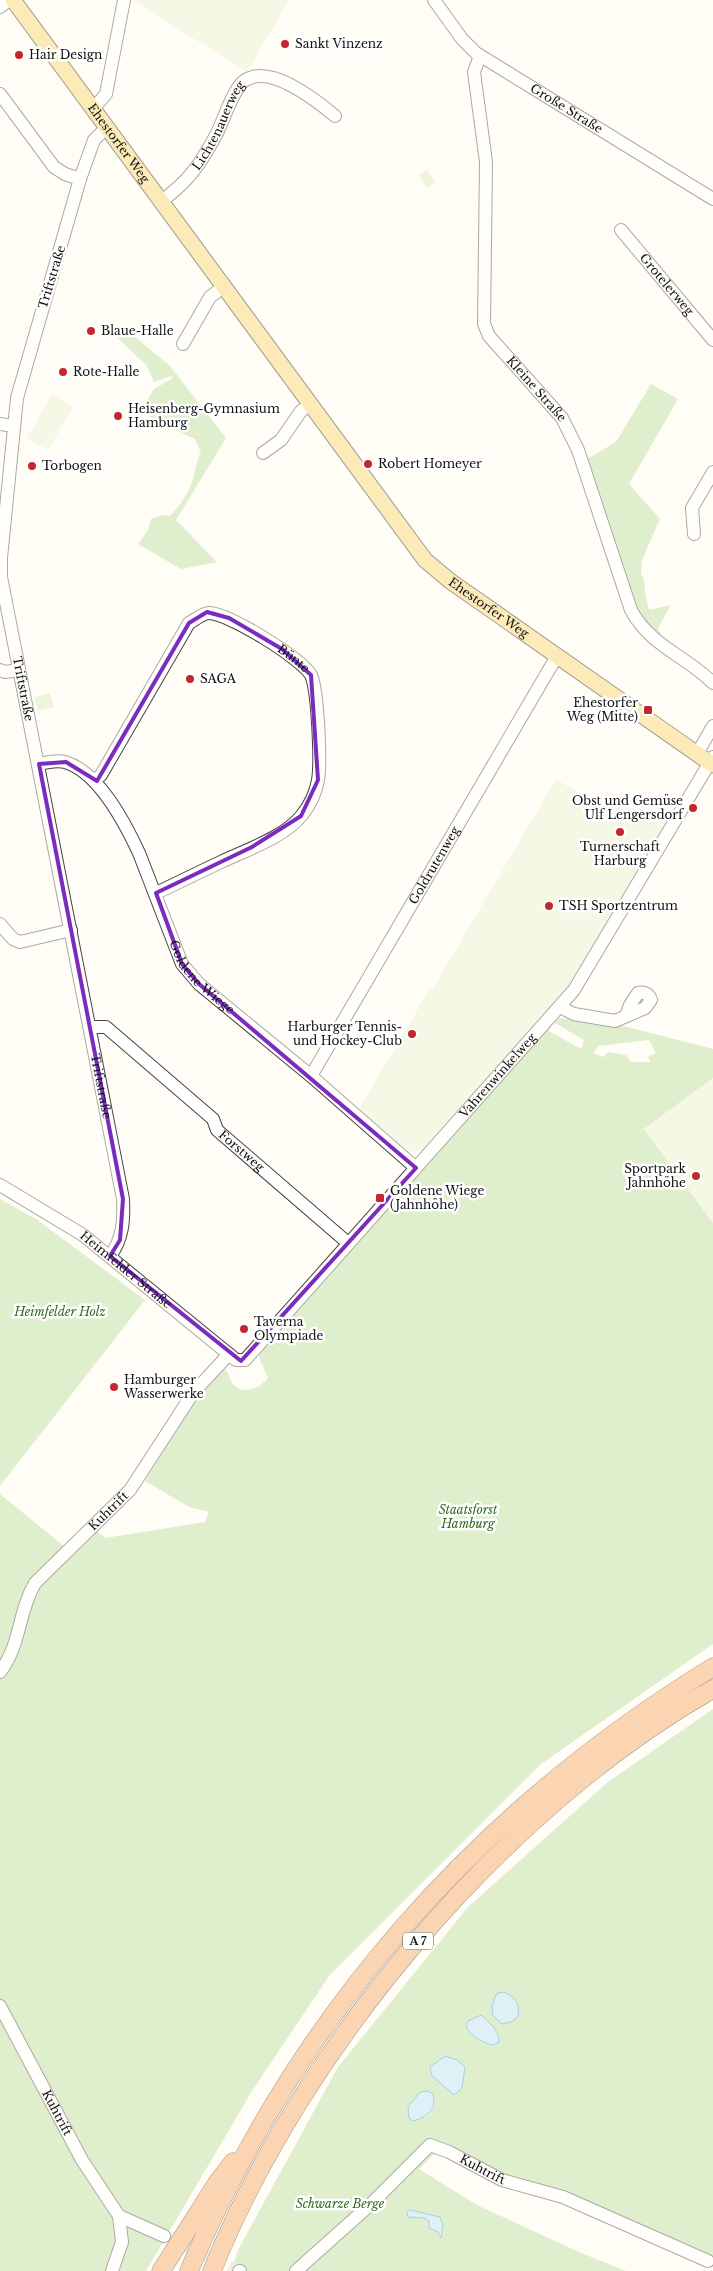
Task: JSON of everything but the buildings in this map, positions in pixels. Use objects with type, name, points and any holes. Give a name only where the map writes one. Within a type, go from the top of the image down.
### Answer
[{"type":"highway","name":"A 7","points":[[189,2271],[256,2132],[297,2066],[339,2006],[394,1937],[444,1880],[524,1805],[582,1757],[664,1697],[713,1666]]},
{"type":"highway","name":"A 7","points":[[212,2271],[273,2145],[322,2067],[363,2009],[414,1944],[459,1894],[554,1803],[606,1761],[713,1689]]},
{"type":"highway","points":[[160,2271],[217,2183],[256,2132]]},
{"type":"main road","name":"Ehestorfer Weg","points":[[11,0],[425,560],[441,574],[557,656],[708,759]]},
{"type":"street","points":[[0,7],[11,0]]},
{"type":"street","points":[[93,109],[106,94],[124,0]]},
{"type":"street","name":"Große Straße","points":[[434,0],[462,39],[480,56],[713,199]]},
{"type":"street","name":"Kleine Straße","points":[[480,56],[474,72],[486,162],[484,324],[489,336],[562,418],[570,430],[631,610],[638,623],[650,637],[713,682]]},
{"type":"street","name":"Lichtenauerweg","points":[[160,202],[190,178],[216,135],[239,86],[250,78],[262,75],[271,76],[321,104],[335,116]]},
{"type":"street","points":[[0,94],[54,167],[65,174],[80,179]]},
{"type":"street","name":"Triftstraße","points":[[106,128],[94,140],[80,179],[17,398],[1,576],[91,1027],[123,1199],[123,1221],[120,1240],[110,1256]]},
{"type":"street","name":"Grotelerweg","points":[[621,230],[713,340]]},
{"type":"street","points":[[184,344],[210,297],[223,287]]},
{"type":"street","points":[[263,453],[281,440],[301,411],[309,405]]},
{"type":"street","points":[[0,424],[14,426]]},
{"type":"street","points":[[694,534],[692,508],[713,472]]},
{"type":"street","name":"Bünte","points":[[94,780],[100,774],[189,623],[207,612],[229,618],[292,655],[311,675],[317,720],[318,780],[314,793],[301,816],[289,827],[252,847],[156,893]]},
{"type":"street","name":"Goldrutenweg","points":[[311,1076],[557,656]]},
{"type":"street","points":[[0,670],[5,672],[19,670]]},
{"type":"street","points":[[708,759],[713,726]]},
{"type":"street","name":"Vahrenwinkelweg","points":[[245,1360],[574,990],[708,759]]},
{"type":"street","name":"Goldene Wiege","points":[[39,764],[66,762],[94,780],[132,836],[156,893],[182,964],[200,984],[311,1076],[416,1168]]},
{"type":"street","points":[[0,924],[13,939],[20,942],[71,930]]},
{"type":"street","points":[[560,1006],[574,1014],[594,1019],[615,1022],[626,1016]]},
{"type":"street","name":"Forstweg","points":[[91,1027],[106,1027],[213,1118],[217,1130],[348,1243]]},
{"type":"street","name":"Heimfelder Straße","points":[[0,1185],[83,1235],[238,1361],[245,1360]]},
{"type":"street","name":"Kuhtrift","points":[[0,1672],[13,1652],[24,1607],[35,1583],[130,1490],[189,1399],[230,1354]]},
{"type":"street","name":"Kuhtrift","points":[[0,2006],[82,2160],[118,2216],[122,2242],[112,2271]]},
{"type":"street","name":"Kuhtrift","points":[[296,2271],[372,2203],[430,2145],[449,2152],[502,2180],[563,2197],[708,2261]]},
{"type":"street","points":[[118,2216],[164,2236]]},
{"type":"highlighted area","points":[[207,612],[229,618],[282,649],[311,675],[318,780],[301,816],[252,847],[156,893],[182,964],[199,984],[416,1168],[241,1361],[110,1256],[120,1240],[123,1199],[39,764],[66,762],[97,781],[189,623]]},
{"type":"green space","points":[[132,0],[289,0],[247,72]]},
{"type":"green space","points":[[427,170],[435,182],[427,188],[419,175]]},
{"type":"green space","points":[[122,326],[170,366],[226,438],[176,520],[217,562],[181,569],[138,544],[148,530],[151,519],[162,515],[170,516],[187,494],[192,484],[201,453],[195,439],[143,413],[142,409],[154,389],[173,378],[171,376],[154,382],[147,366],[118,338]]},
{"type":"green space","points":[[651,384],[678,399],[629,484],[660,519],[642,560],[641,575],[644,579],[649,610],[671,605],[658,628],[662,638],[638,623],[582,462],[616,442]]},
{"type":"green space","points":[[52,394],[73,407],[48,450],[27,438]]},
{"type":"green space","points":[[50,693],[54,707],[38,711],[34,697]]},
{"type":"green space","name":"TSH Sportzentrum","points":[[556,779],[598,805],[607,792],[664,827],[568,986],[422,1150],[410,1152],[359,1109],[429,990],[432,990]]},
{"type":"green space","name":"Staatsforst Hamburg","points":[[559,1018],[628,1027],[713,1049],[713,1078],[644,1129],[713,1223],[713,1644],[541,1764],[329,1976],[252,2091],[146,2271],[0,2271],[0,1494],[65,1547],[97,1531],[105,1538],[205,1522],[209,1512],[189,1507],[145,1481],[194,1401],[225,1369],[233,1384],[242,1390],[251,1389],[265,1382],[268,1378],[259,1357],[261,1349],[547,1027],[553,1023],[549,1031],[581,1049],[584,1040],[553,1022]],"holes":[[[649,1040],[656,1053],[648,1057],[650,1062],[631,1062],[626,1055],[608,1052],[604,1057],[593,1053],[598,1046]]]},
{"type":"green space","name":"Sportpark Jahnhöhe","points":[[713,1078],[713,1223],[644,1129]]},
{"type":"green space","name":"Heimfelder Holz","points":[[0,1199],[36,1219],[145,1300],[0,1486]]},
{"type":"green space","name":"Schwarze Berge","points":[[713,1709],[713,2258],[514,2180],[445,2143],[419,2169],[477,2205],[579,2252],[626,2271],[231,2271],[238,2250],[338,2067],[468,1907],[608,1782]],"holes":[[[435,2100],[434,2107],[425,2117],[410,2114],[408,2107]],[[425,2218],[443,2225],[441,2237],[438,2232],[429,2228],[429,2221]]]},
{"type":"water","points":[[504,1992],[512,1996],[518,2005],[518,2017],[511,2022],[502,2024],[493,2016],[492,2005],[497,1993]]},
{"type":"water","points":[[481,2015],[496,2030],[499,2042],[493,2045],[478,2039],[466,2027],[468,2021]]},
{"type":"water","points":[[445,2056],[457,2060],[465,2067],[462,2088],[454,2095],[432,2076],[430,2067]]},
{"type":"water","points":[[427,2091],[432,2093],[434,2098],[433,2107],[423,2117],[413,2121],[409,2118],[408,2107],[420,2092]]},
{"type":"water","points":[[410,2210],[440,2217],[443,2225],[441,2238],[438,2232],[429,2228],[429,2221],[425,2218],[408,2217],[407,2212]]},
{"type":"tunnel","points":[[164,2236],[239,2271]]},
{"type":"place","name":"Sankt Vinzenz","points":[[285,44]]},
{"type":"place","name":"Hair Design","points":[[19,55]]},
{"type":"place","name":"Blaue-Halle","points":[[91,331]]},
{"type":"place","name":"Rote-Halle","points":[[63,372]]},
{"type":"place","name":"Heisenberg-Gymnasium Hamburg","points":[[118,416]]},
{"type":"place","name":"Robert Homeyer","points":[[368,464]]},
{"type":"place","name":"Torbogen","points":[[32,466]]},
{"type":"place","name":"SAGA","points":[[190,679]]},
{"type":"place","name":"Ehestorfer Weg (Mitte)","points":[[648,710]]},
{"type":"place","name":"Obst und Gemüse Ulf Lengersdorf","points":[[693,808]]},
{"type":"place","name":"Turnerschaft Harburg","points":[[620,832]]},
{"type":"place","name":"TSH Sportzentrum","points":[[549,906]]},
{"type":"place","name":"Harburger Tennis- und Hockey-Club","points":[[412,1034]]},
{"type":"place","name":"Sportpark Jahnhöhe","points":[[696,1176]]},
{"type":"place","name":"Goldene Wiege (Jahnhöhe)","points":[[380,1198]]},
{"type":"place","name":"Taverna Olympiade","points":[[244,1329]]},
{"type":"place","name":"Hamburger Wasserwerke","points":[[114,1387]]}]
